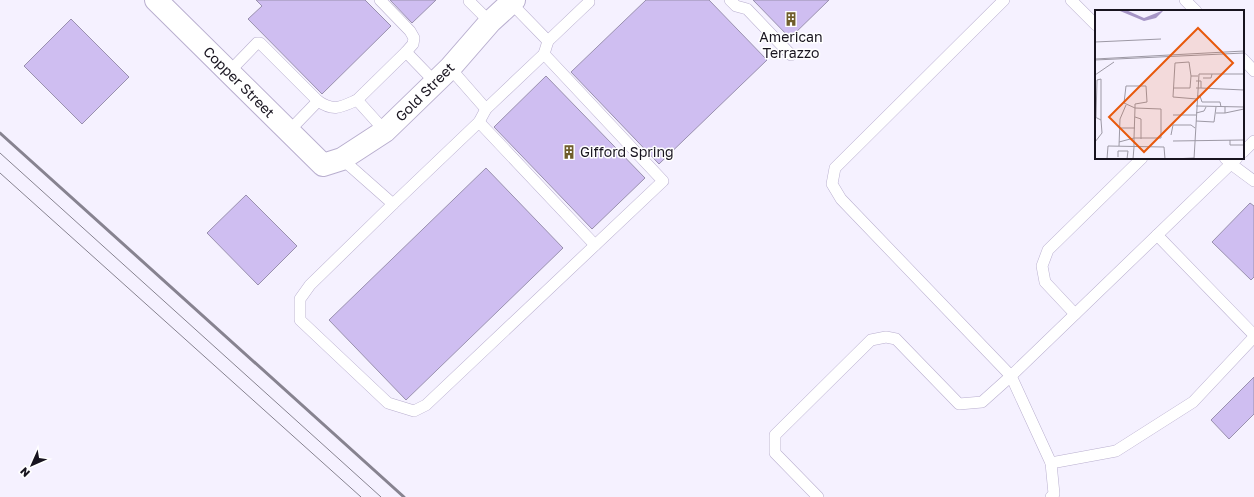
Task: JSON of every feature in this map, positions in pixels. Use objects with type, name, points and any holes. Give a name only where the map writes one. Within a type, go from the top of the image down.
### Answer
[{"type":"street","name":"Copper Street","points":[[156,0],[289,131],[332,162]]},
{"type":"street","name":"Gold Street","points":[[332,162],[386,131],[443,75],[490,22],[512,1]]},
{"type":"lane","points":[[229,72],[257,43],[260,43],[318,101],[328,108],[341,108],[357,100],[413,44],[414,38],[410,32],[380,0]]},
{"type":"lane","points":[[470,0],[469,1],[490,22]]},
{"type":"lane","points":[[730,0],[736,6],[748,9],[791,55]]},
{"type":"lane","points":[[1004,0],[835,168],[832,184],[841,199],[1011,376],[1051,463],[1054,494],[1051,497]]},
{"type":"lane","points":[[1071,0],[1095,24]]},
{"type":"lane","points":[[1185,0],[1195,10]]},
{"type":"lane","points":[[512,1],[548,41]]},
{"type":"lane","points":[[544,54],[663,181],[426,405],[414,411],[388,403],[300,320],[300,300],[310,285],[479,122],[486,109],[544,54],[548,41],[589,2]]},
{"type":"lane","points":[[406,52],[443,75],[486,109]]},
{"type":"lane","points":[[1244,60],[1254,71]]},
{"type":"lane","points":[[357,100],[386,131]]},
{"type":"lane","points":[[289,131],[318,101]]},
{"type":"lane","points":[[479,122],[595,245]]},
{"type":"lane","points":[[1244,151],[1254,141]]},
{"type":"lane","points":[[1075,314],[1045,282],[1042,266],[1048,250],[1141,159]]},
{"type":"lane","points":[[818,497],[775,453],[775,435],[871,340],[886,337],[896,340],[959,404],[982,402],[1011,376],[1157,235],[1231,160],[1254,181]]},
{"type":"lane","points":[[332,162],[393,204]]},
{"type":"lane","points":[[1051,463],[1116,451],[1193,402],[1254,336],[1157,235]]},
{"type":"building","points":[[256,0],[365,0],[391,26],[322,94],[248,19],[262,6]]},
{"type":"building","points":[[390,0],[436,0],[412,23]]},
{"type":"building","points":[[646,0],[709,0],[767,60],[659,164],[571,72]]},
{"type":"building","name":"American Terrazzo","points":[[753,0],[829,0],[790,38]]},
{"type":"building","points":[[71,19],[129,77],[82,124],[24,66]]},
{"type":"building","name":"Gifford Spring","points":[[546,76],[645,178],[592,229],[494,127]]},
{"type":"building","points":[[486,168],[563,248],[406,400],[329,320]]},
{"type":"building","points":[[246,195],[297,246],[258,285],[207,233]]},
{"type":"building","points":[[1250,203],[1254,206],[1254,277],[1251,280],[1212,242]]},
{"type":"building","points":[[1254,377],[1254,414],[1229,439],[1211,420]]},
{"type":"tram line","points":[[0,153],[381,497]]},
{"type":"tram line","points":[[0,173],[361,497]]},
{"type":"railway","points":[[0,133],[404,497]]},
{"type":"place","name":"American Terrazzo","points":[[791,19]]},
{"type":"place","name":"Gifford Spring","points":[[569,152]]}]
